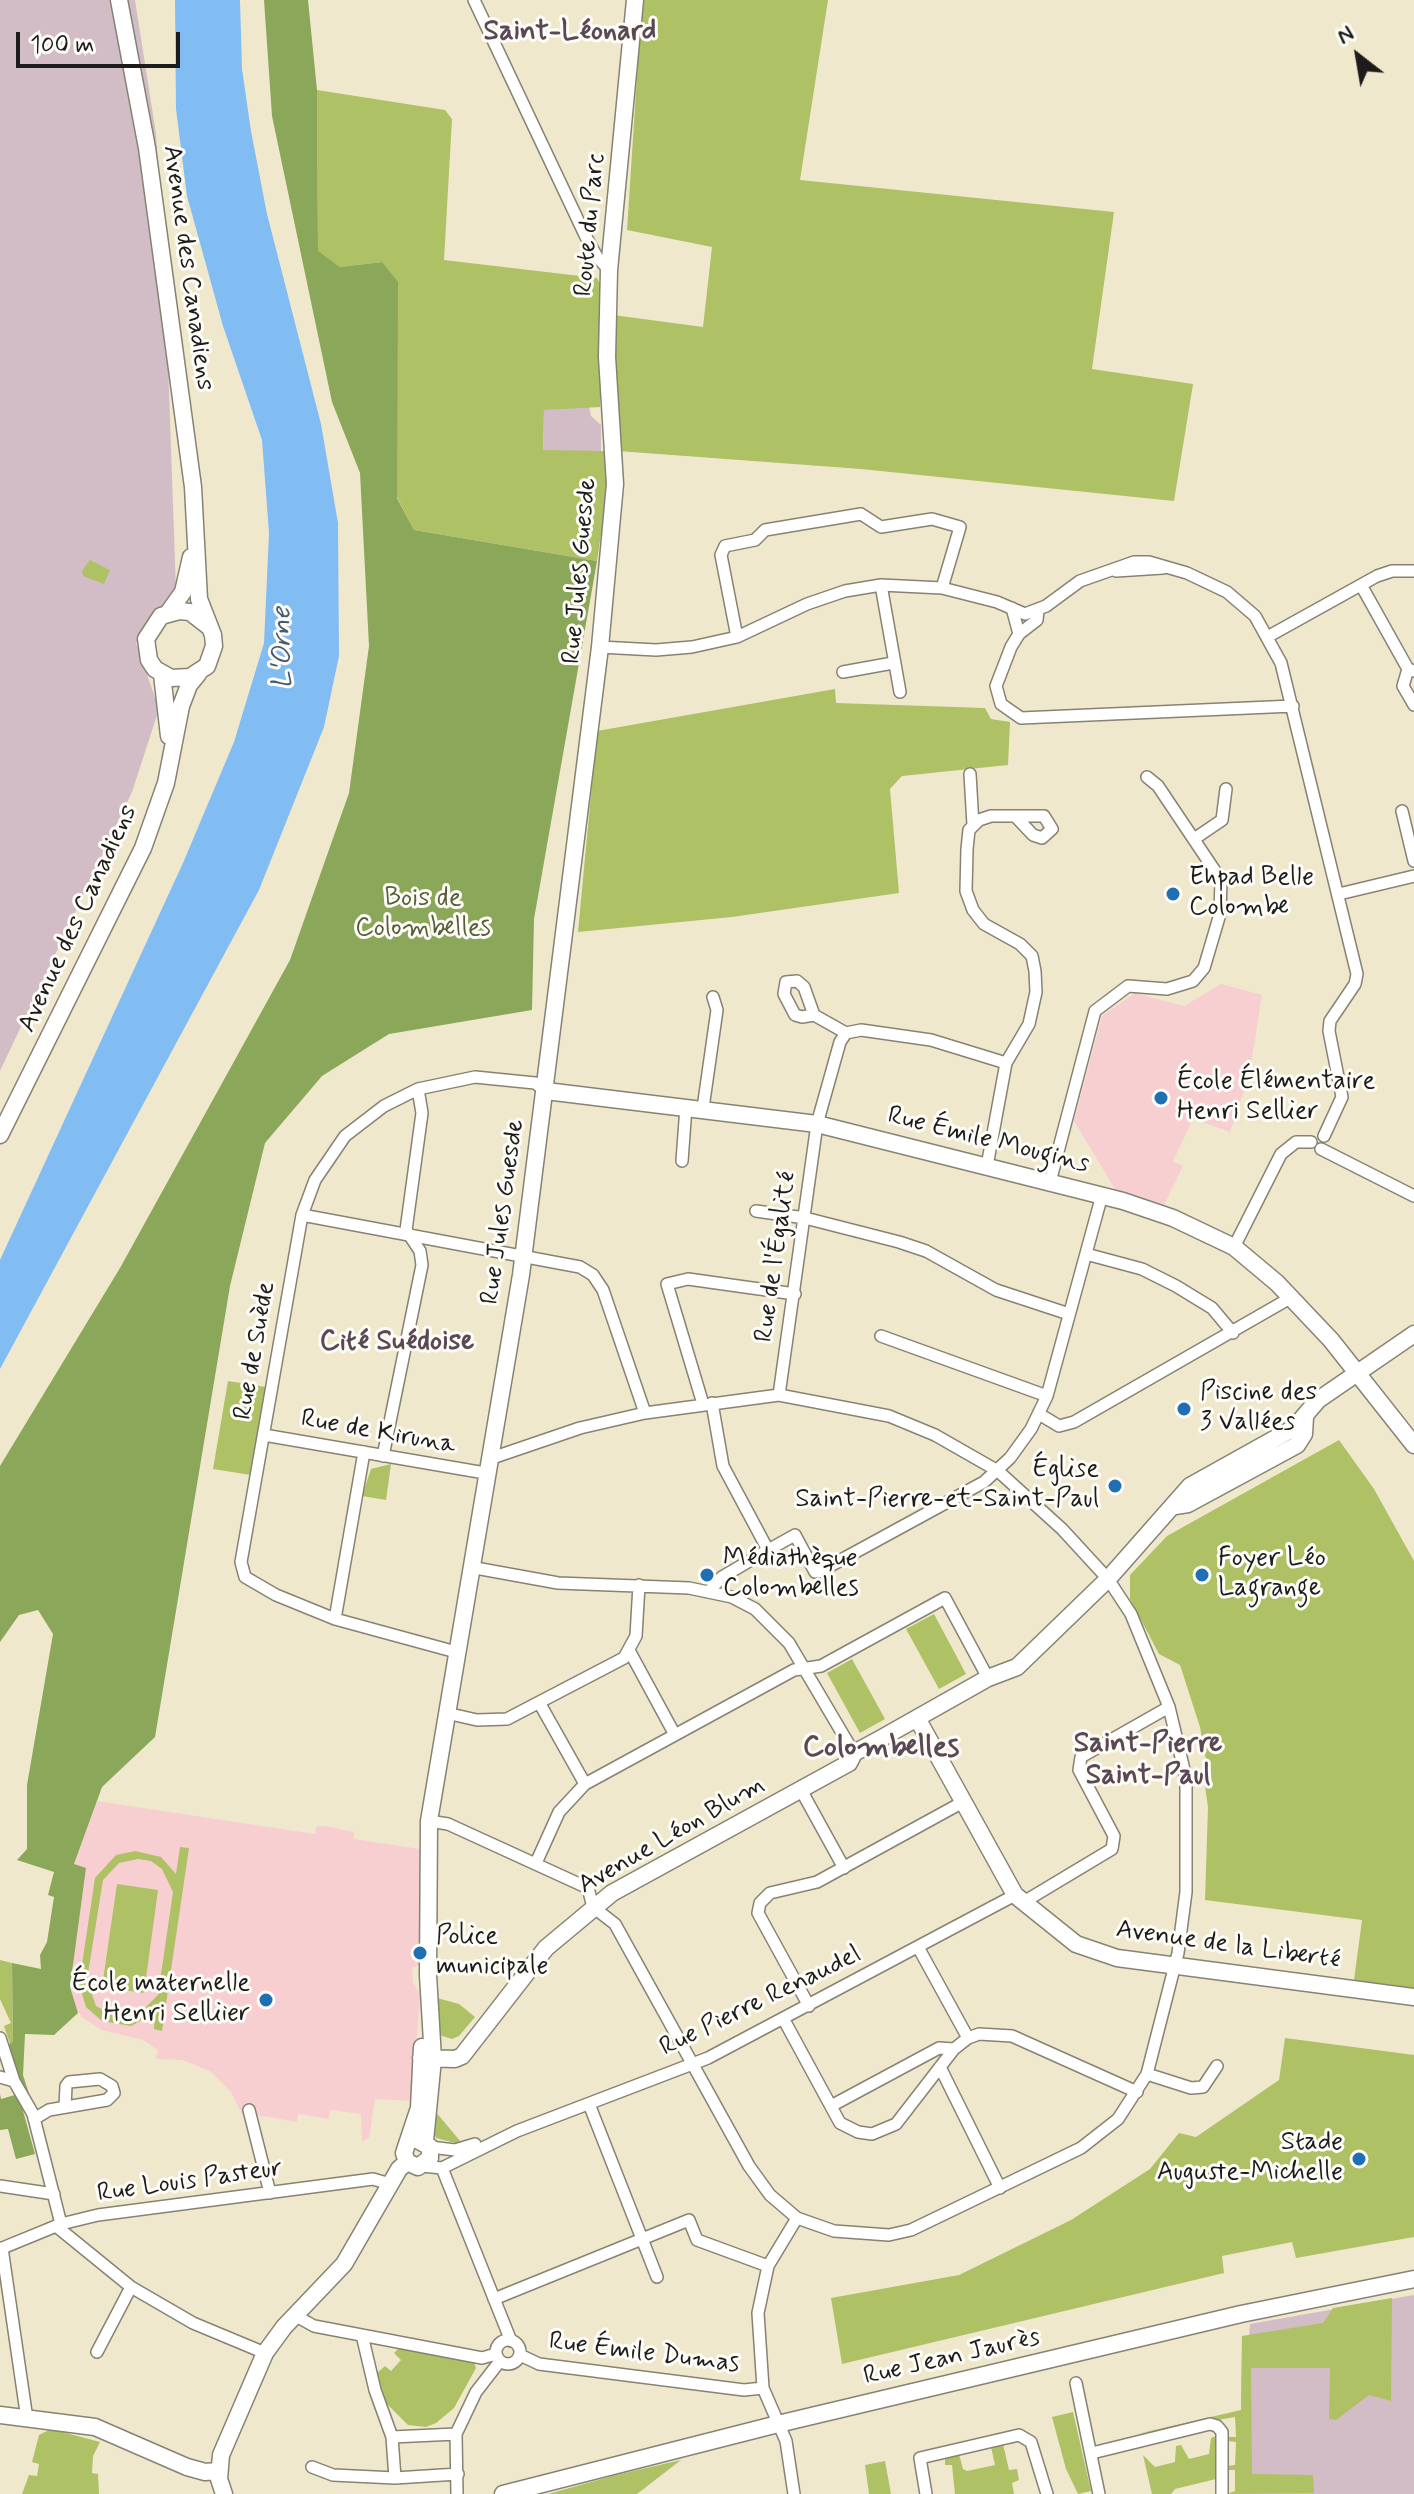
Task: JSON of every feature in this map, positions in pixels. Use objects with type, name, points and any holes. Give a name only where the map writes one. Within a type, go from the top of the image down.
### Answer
[{"type":"street","name":"Avenue des Canadiens","points":[[119,0],[147,148],[193,487],[199,599],[208,626]]},
{"type":"street","points":[[474,0],[585,235],[597,257],[609,270]]},
{"type":"street","name":"Route du Parc","points":[[612,454],[607,357],[609,270],[635,0]]},
{"type":"street","name":"Rue Jules Guesde","points":[[218,2471],[221,2455],[265,2353],[344,2264],[390,2184],[414,2164],[430,2158],[427,2058],[429,1821],[523,1258],[546,1091],[600,647],[615,484],[612,454]]},
{"type":"street","points":[[737,637],[721,555],[725,546],[755,540],[765,530],[861,514],[881,527],[932,519],[960,527],[942,588]]},
{"type":"street","name":"Avenue des Canadiens","points":[[168,613],[183,592],[194,544]]},
{"type":"street","points":[[600,647],[656,650],[692,647],[737,637],[807,604],[845,591],[881,585],[942,588],[1025,614],[1038,611],[1080,581],[1106,571],[1167,568],[1207,580],[1227,592],[1255,616],[1269,636],[1293,706],[1357,974],[1355,984],[1330,1021],[1329,1031],[1342,1097],[1324,1136],[1326,1144],[1316,1146]]},
{"type":"street","points":[[1269,636],[1392,571],[1414,571]]},
{"type":"street","points":[[881,585],[900,692]]},
{"type":"street","points":[[1361,585],[1411,670],[1403,686],[1414,705]]},
{"type":"street","points":[[1012,608],[1019,634]]},
{"type":"street","points":[[1038,611],[1037,620],[1019,634],[1003,661],[996,686],[996,696],[1009,713],[1021,718],[1293,706]]},
{"type":"street","points":[[190,612],[208,626],[214,646],[212,656],[199,673],[181,679],[162,674],[149,660],[146,639],[154,622],[168,613],[190,612]]},
{"type":"street","points":[[843,672],[893,663]]},
{"type":"street","name":"Avenue des Canadiens","points":[[0,1135],[94,952],[143,848],[170,763],[181,706],[189,685],[199,673]]},
{"type":"street","name":"Avenue des Canadiens","points":[[162,674],[169,718],[170,763]]},
{"type":"street","points":[[970,774],[973,825],[967,849],[966,877],[973,910],[984,924],[1020,944],[1032,956],[1036,992],[1029,1024],[1006,1063],[987,1166]]},
{"type":"street","points":[[1050,1182],[1095,1011],[1128,986],[1179,988],[1193,981],[1204,968],[1223,897],[1221,880],[1158,786],[1147,777]]},
{"type":"street","points":[[1194,839],[1222,820],[1226,789]]},
{"type":"street","points":[[1402,811],[1414,861]]},
{"type":"street","points":[[973,825],[991,816],[1016,817]]},
{"type":"street","points":[[1339,894],[1414,876]]},
{"type":"street","points":[[703,1108],[717,1010],[713,997]]},
{"type":"street","points":[[814,1015],[846,1033],[861,1030],[931,1040],[1006,1063]]},
{"type":"street","name":"Rue de l'Égalité","points":[[779,1395],[817,1124],[840,1042],[846,1033]]},
{"type":"street","name":"Rue de Suède","points":[[456,1652],[335,1619],[276,1595],[245,1577],[241,1562],[302,1215],[315,1180],[345,1136],[384,1106],[418,1089],[475,1077],[535,1083],[546,1091]]},
{"type":"street","points":[[383,1456],[422,1265],[414,1239],[406,1230],[422,1113],[418,1089]]},
{"type":"street","name":"Rue Émile Mougins","points":[[546,1091],[817,1124],[1155,1210],[1234,1247],[1292,1297],[1358,1373],[1414,1445]]},
{"type":"street","points":[[682,1161],[686,1107]]},
{"type":"street","points":[[1234,1247],[1281,1154],[1296,1142],[1316,1146],[1414,1196]]},
{"type":"street","points":[[710,1590],[722,1577],[795,1535],[815,1572],[825,1569],[998,1471],[1039,1414],[1047,1396],[1102,1195]]},
{"type":"street","points":[[756,1211],[805,1218],[926,1251],[996,1290],[1069,1314]]},
{"type":"street","points":[[302,1215],[414,1239],[580,1267],[593,1275],[603,1290],[645,1413]]},
{"type":"street","points":[[1086,1254],[1142,1269],[1176,1286],[1212,1308],[1233,1333]]},
{"type":"street","points":[[768,1550],[723,1466],[708,1403],[667,1284],[688,1279],[795,1294]]},
{"type":"street","points":[[1039,1414],[1059,1426],[1074,1422],[1292,1297]]},
{"type":"street","points":[[536,1863],[559,1812],[585,1784],[794,1670],[821,1666],[945,1598],[988,1678],[1017,1667],[1037,1652],[1175,1506],[1188,1504],[1297,1445],[1304,1434],[1305,1417],[1318,1400],[1414,1334]]},
{"type":"street","points":[[881,1336],[1047,1396]]},
{"type":"street","points":[[429,1821],[448,1824],[588,1888],[593,1907],[615,1924],[749,2166],[770,2195],[797,2218],[834,2231],[889,2235],[928,2223],[1102,2133],[1118,2119],[1147,2074],[1176,1966],[1186,1892],[1186,1778],[1169,1707],[1142,1636],[1108,1579],[1062,1529],[998,1471],[967,1451],[889,1416],[779,1395],[645,1413],[580,1428],[487,1466]]},
{"type":"street","name":"Rue de Kiruna","points":[[264,1435],[383,1456],[487,1466]]},
{"type":"street","points":[[335,1619],[364,1452]]},
{"type":"street","points":[[470,1567],[558,1583],[710,1590],[755,1609],[781,1633],[854,1753]]},
{"type":"street","points":[[446,1713],[477,1720],[507,1719],[540,1704],[630,1652],[636,1636],[639,1585]]},
{"type":"street","points":[[630,1652],[675,1735]]},
{"type":"street","name":"Avenue Léon Blum","points":[[427,2058],[455,2059],[462,2056],[546,1948],[612,1893],[849,1763],[854,1753],[988,1678]]},
{"type":"street","points":[[540,1704],[585,1784]]},
{"type":"street","name":"Rue Pierre Renaudel","points":[[432,2145],[455,2150],[517,2131],[694,2064],[784,2020],[918,1947],[1024,1897],[1112,1849],[1114,1836],[1079,1770],[1081,1757],[1169,1707]]},
{"type":"street","name":"Avenue de la Liberté","points":[[917,1718],[963,1802],[1024,1897],[1076,1944],[1117,1958],[1414,1997]]},
{"type":"street","points":[[801,1790],[844,1868]]},
{"type":"street","points":[[809,2006],[758,1913],[760,1903],[770,1893],[817,1882],[963,1802]]},
{"type":"street","points":[[918,1947],[968,2038]]},
{"type":"street","points":[[784,2020],[840,2123],[858,2132],[883,2131],[896,2124],[954,2049],[979,2034],[1012,2036],[1137,2092]]},
{"type":"street","points":[[0,2038],[14,2081],[34,2119],[54,2194],[58,2225],[131,2287],[193,2323],[265,2353]]},
{"type":"street","points":[[831,2106],[939,2048],[954,2049]]},
{"type":"street","name":"Rue Jules Guesde","points":[[414,2164],[404,2153],[419,2108],[427,2058]]},
{"type":"street","points":[[1147,2074],[1191,2088],[1203,2087],[1217,2066]]},
{"type":"street","points":[[940,2067],[1000,2188]]},
{"type":"street","points":[[0,2077],[14,2081]]},
{"type":"street","points":[[589,2104],[657,2277]]},
{"type":"street","points":[[34,2119],[49,2110],[65,2107]]},
{"type":"street","points":[[249,2110],[270,2193]]},
{"type":"street","name":"Rue Pierre Renaudel","points":[[444,2166],[517,2131]]},
{"type":"street","points":[[296,2316],[314,2326],[482,2358],[498,2358],[512,2364],[520,2355],[494,2299],[444,2166],[432,2145],[407,2143]]},
{"type":"street","points":[[414,2164],[444,2166]]},
{"type":"street","name":"Rue Louis Pasteur","points":[[1,2248],[58,2225],[98,2215],[373,2179],[390,2184]]},
{"type":"street","points":[[0,2186],[54,2194]]},
{"type":"street","points":[[794,2494],[786,2441],[763,2388],[758,2313],[768,2266],[797,2218]]},
{"type":"street","points":[[494,2299],[689,2220],[697,2240],[768,2266]]},
{"type":"street","points":[[1,2248],[27,2419]]},
{"type":"street","name":"Rue Jean Jaurès","points":[[503,2494],[778,2424],[1241,2314],[1414,2279]]},
{"type":"street","points":[[97,2352],[131,2287]]},
{"type":"street","points":[[362,2335],[375,2390],[392,2437],[395,2478]]},
{"type":"street","points":[[457,2494],[456,2434],[476,2392],[498,2358],[500,2344],[511,2341]]},
{"type":"street","name":"Rue Émile Dumas","points":[[520,2355],[539,2364],[744,2390],[763,2388]]},
{"type":"street","points":[[1076,2383],[1099,2494]]},
{"type":"street","points":[[0,2415],[95,2427],[187,2467],[205,2472],[218,2471],[224,2494]]},
{"type":"street","points":[[1092,2453],[1210,2424],[1217,2426],[1222,2432],[1222,2494]]},
{"type":"street","points":[[392,2437],[456,2434]]},
{"type":"street","points":[[926,2494],[920,2458],[1019,2435],[1031,2442],[1047,2494]]},
{"type":"street","points":[[312,2467],[333,2475],[395,2478],[458,2474]]},
{"type":"shaded area","points":[[0,0],[135,0],[156,134],[164,250],[176,590],[136,643],[159,709],[132,792],[0,1071]]},
{"type":"shaded area","points":[[589,406],[591,416],[601,425],[601,452],[543,451],[544,410]]},
{"type":"shaded area","name":"École Élémentaire Henri Sellier","points":[[1221,984],[1262,995],[1249,1077],[1230,1132],[1193,1119],[1173,1161],[1183,1166],[1164,1205],[1115,1189],[1074,1121],[1102,1016],[1135,993],[1184,1006]]},
{"type":"shaded area","points":[[97,1801],[315,1834],[316,1827],[325,1826],[354,1832],[354,1839],[420,1849],[422,1964],[412,1968],[413,1982],[420,1995],[412,2101],[375,2099],[369,2138],[362,2141],[361,2114],[330,2110],[329,2119],[298,2114],[297,2122],[256,2115],[244,2118],[231,2092],[210,2071],[182,2060],[156,2059],[158,2050],[143,2040],[102,2030],[83,2018],[74,2006],[70,1987],[86,1868],[74,1865]]},
{"type":"shaded area","points":[[1414,2295],[1414,2494],[1240,2494],[1242,2336],[1249,2336],[1250,2324]]},
{"type":"green space","name":"Bois de Colombelles","points":[[264,0],[308,0],[317,90],[318,251],[340,267],[382,262],[398,282],[397,498],[414,530],[597,561],[534,919],[532,1010],[389,1034],[322,1076],[265,1143],[230,1286],[155,1737],[102,1787],[74,1864],[86,1868],[70,1987],[78,2013],[54,2035],[25,2034],[23,2075],[32,2103],[16,2074],[8,2045],[13,2042],[12,1963],[41,1969],[40,1955],[47,1942],[54,1897],[48,1895],[54,1872],[17,1860],[27,1849],[27,1785],[53,1634],[38,1610],[19,1615],[0,1642],[0,1466],[120,1268],[290,960],[349,793],[369,646],[360,473],[332,402],[272,116]]},
{"type":"green space","points":[[642,0],[828,0],[800,180],[1114,212],[1092,369],[1193,384],[1174,501],[861,469],[618,451],[613,315],[703,327],[712,247],[627,230]]},
{"type":"green space","points":[[317,90],[445,110],[452,119],[444,260],[597,278],[600,284],[600,407],[544,410],[543,450],[605,451],[607,494],[597,561],[414,530],[397,497],[397,412],[382,262],[340,267],[318,252]]},
{"type":"green space","points":[[90,560],[110,570],[104,584],[83,576],[82,571]]},
{"type":"green space","points":[[835,689],[836,703],[985,708],[991,719],[1010,722],[1008,765],[902,776],[890,789],[899,893],[732,917],[578,932],[597,731]]},
{"type":"green space","points":[[228,1381],[266,1387],[251,1475],[213,1469]]},
{"type":"green space","points":[[1339,1440],[1374,1489],[1414,1561],[1414,1988],[1354,1980],[1362,1920],[1205,1900],[1208,1807],[1202,1765],[1206,1760],[1200,1727],[1180,1665],[1159,1654],[1130,1599],[1130,1575],[1167,1536]]},
{"type":"green space","points":[[391,1464],[386,1500],[362,1496],[371,1469]]},
{"type":"green space","points":[[934,1614],[966,1674],[939,1689],[906,1629]]},
{"type":"green space","points":[[852,1659],[885,1719],[860,1733],[827,1673]]},
{"type":"green space","points":[[180,1847],[189,1848],[162,2031],[154,2029],[155,2013],[131,2026],[102,2021],[86,2007],[79,1984],[95,1878],[116,1855],[135,1851],[161,1857],[176,1874]],"holes":[[[138,1859],[151,1861],[162,1869],[173,1892],[158,1995],[139,2014],[119,2018],[96,2006],[87,1980],[103,1880],[119,1863]]]},
{"type":"green space","points":[[117,1884],[158,1890],[144,1993],[102,1987]]},
{"type":"green space","points":[[0,1960],[12,1963],[13,2043],[10,2044],[4,2026],[11,2023],[0,1999]]},
{"type":"green space","points":[[437,1998],[459,2004],[475,2017],[459,2036],[452,2039],[442,2036],[437,2027]]},
{"type":"green space","points":[[1285,2038],[1414,2055],[1414,2237],[1296,2258],[1292,2242],[1222,2256],[1224,2273],[842,2364],[831,2298],[959,2275],[1071,2220],[1150,2169],[1179,2133],[1196,2137],[1279,2080]]},
{"type":"green space","points":[[0,2094],[1,2099],[15,2095],[20,2100],[35,2154],[16,2159],[8,2129],[0,2130]]},
{"type":"green space","points":[[435,2111],[461,2142],[459,2144],[436,2138],[432,2128]]},
{"type":"green space","points":[[1392,2298],[1391,2401],[1369,2395],[1336,2420],[1329,2419],[1330,2368],[1251,2368],[1252,2474],[1313,2475],[1314,2493],[1227,2494],[1235,2491],[1235,2470],[1227,2470],[1227,2466],[1235,2465],[1236,2442],[1228,2441],[1227,2437],[1236,2437],[1235,2417],[1137,2434],[1241,2410],[1242,2336],[1323,2323],[1333,2308]]},
{"type":"green space","points":[[399,2348],[474,2362],[476,2368],[454,2408],[436,2423],[426,2427],[408,2425],[387,2404],[377,2373],[385,2366],[391,2371],[401,2360],[394,2353]]},
{"type":"green space","points":[[1073,2412],[1091,2491],[1078,2494],[1066,2469],[1052,2417]]},
{"type":"green space","points":[[51,2429],[100,2442],[93,2456],[92,2473],[98,2474],[99,2494],[22,2494],[29,2475],[37,2476],[39,2464],[32,2462],[39,2435]]},
{"type":"green space","points":[[1216,2436],[1216,2479],[1175,2489],[1171,2494],[1152,2494],[1143,2455],[1155,2467],[1175,2462],[1176,2446],[1181,2445],[1189,2459],[1209,2454],[1211,2438]]},
{"type":"green space","points":[[1003,2444],[1009,2470],[1017,2469],[1019,2480],[1012,2483],[1014,2494],[955,2494],[952,2465],[945,2465],[945,2457],[959,2454],[963,2469],[967,2471],[995,2465],[991,2447]]},
{"type":"green space","points":[[681,2460],[637,2494],[548,2494],[616,2475]]},
{"type":"green space","points":[[885,2461],[891,2494],[869,2494],[865,2465]]},
{"type":"water","name":"L'Orne","points":[[175,0],[240,0],[242,69],[251,131],[267,214],[321,424],[338,523],[339,656],[324,727],[259,890],[0,1369],[0,1260],[183,863],[234,742],[264,643],[269,533],[262,440],[223,326],[187,196],[176,109]]},
{"type":"place","name":"Ehpad Belle Colombe","points":[[1173,894]]},
{"type":"place","name":"École Élémentaire Henri Sellier","points":[[1161,1098]]},
{"type":"place","name":"Piscine des 3 Vallées","points":[[1184,1409]]},
{"type":"place","name":"Église Saint-Pierre-et-Saint-Paul","points":[[1115,1486]]},
{"type":"place","name":"Médiathèque Colombelles","points":[[707,1575]]},
{"type":"place","name":"Foyer Léo Lagrange","points":[[1202,1575]]},
{"type":"place","name":"Police municipale","points":[[420,1953]]},
{"type":"place","name":"École maternelle Henri Selliier","points":[[266,2000]]},
{"type":"place","name":"Stade Auguste-Michelle","points":[[1359,2159]]},
{"type":"district","name":"Saint-Léonard","points":[[570,33]]},
{"type":"district","name":"Cité Suédoise","points":[[397,1343]]},
{"type":"district","name":"Colombelles","points":[[881,1749]]},
{"type":"district","name":"Saint-Pierre Saint-Paul","points":[[1148,1761]]}]
